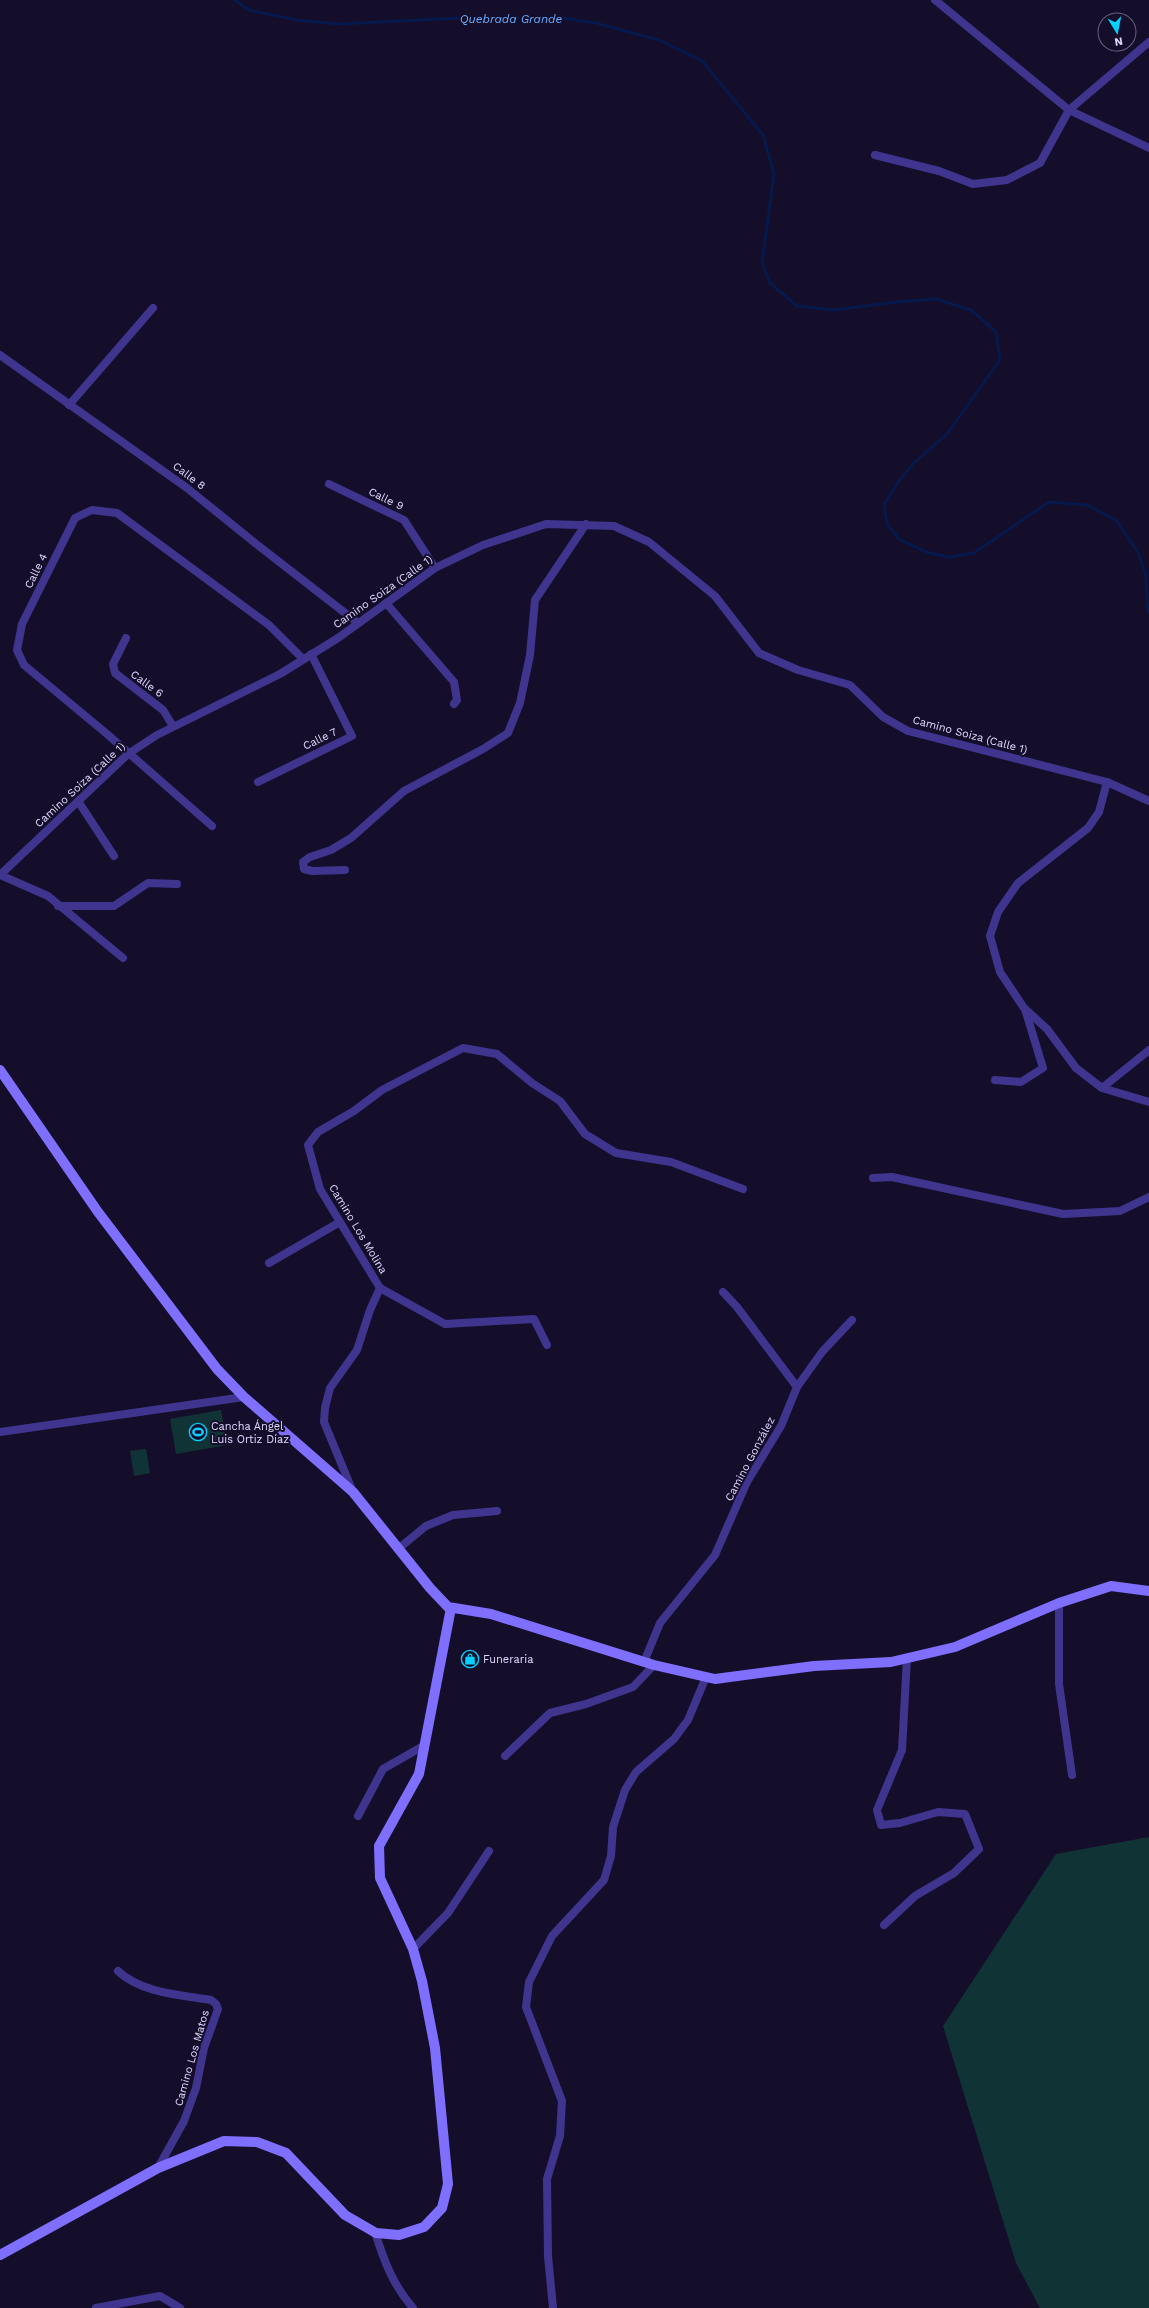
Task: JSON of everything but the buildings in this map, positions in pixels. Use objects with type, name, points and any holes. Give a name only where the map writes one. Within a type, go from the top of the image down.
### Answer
[{"type":"street","points":[[935,0],[1069,110],[1149,148]]},
{"type":"street","points":[[875,155],[939,171],[973,184],[1007,180],[1040,163],[1069,110],[1149,42]]},
{"type":"street","points":[[70,405],[153,308]]},
{"type":"street","name":"Calle 8","points":[[0,355],[188,488],[255,543],[358,623]]},
{"type":"street","name":"Calle 9","points":[[329,484],[404,520],[435,568]]},
{"type":"street","name":"Calle 4","points":[[212,826],[128,754],[107,734],[24,665],[17,650],[22,624],[75,518],[92,510],[116,513],[269,625],[303,659]]},
{"type":"street","name":"Camino Soiza (Calle 1)","points":[[0,875],[128,754],[173,726],[280,674],[358,623],[435,568],[483,545],[546,524],[614,526],[649,542],[715,596],[759,653],[798,670],[850,685],[883,717],[908,731],[1107,782],[1149,801]]},
{"type":"street","points":[[345,870],[312,872],[304,869],[304,862],[310,857],[331,850],[351,838],[404,791],[483,749],[508,733],[520,703],[530,655],[535,600],[586,524]]},
{"type":"street","points":[[386,603],[454,682],[457,700],[454,704]]},
{"type":"street","name":"Calle 6","points":[[126,638],[113,664],[115,672],[163,710],[173,726]]},
{"type":"street","name":"Calle 7","points":[[258,782],[352,736],[311,654]]},
{"type":"street","points":[[1107,782],[1100,812],[1088,828],[1018,883],[998,912],[990,936],[1000,972],[1024,1008],[1047,1029],[1076,1068],[1102,1088],[1149,1102]]},
{"type":"street","points":[[78,802],[114,856]]},
{"type":"street","points":[[0,875],[48,896],[58,906],[123,958]]},
{"type":"street","points":[[58,906],[114,906],[148,883],[176,884]]},
{"type":"street","points":[[995,1080],[1021,1082],[1044,1068],[1024,1008]]},
{"type":"street","name":"Camino Los Molina","points":[[353,1492],[324,1422],[330,1388],[358,1350],[370,1310],[380,1288],[320,1189],[308,1145],[318,1132],[354,1111],[382,1090],[462,1048],[497,1054],[532,1083],[560,1101],[585,1134],[616,1153],[671,1162],[743,1189]]},
{"type":"street","points":[[1102,1088],[1149,1050]]},
{"type":"street","points":[[0,1070],[98,1212],[207,1356],[244,1397],[353,1492],[430,1588],[450,1608],[491,1614],[649,1663],[715,1679],[814,1666],[891,1662],[955,1647],[1059,1603],[1111,1586],[1149,1591]]},
{"type":"street","points":[[873,1178],[892,1177],[1063,1214],[1120,1211],[1149,1197]]},
{"type":"street","points":[[268,1263],[340,1222]]},
{"type":"street","points":[[380,1288],[445,1324],[534,1319],[547,1345]]},
{"type":"street","points":[[723,1292],[737,1307],[797,1386]]},
{"type":"street","name":"Camino González","points":[[649,1663],[660,1623],[715,1555],[747,1482],[781,1426],[797,1386],[822,1352],[852,1320]]},
{"type":"street","points":[[0,1432],[244,1397]]},
{"type":"street","points":[[398,1548],[426,1526],[452,1515],[497,1512]]},
{"type":"street","points":[[1059,1603],[1059,1684],[1072,1775]]},
{"type":"street","points":[[0,2255],[158,2168],[224,2141],[257,2142],[286,2154],[345,2215],[375,2232],[399,2235],[424,2227],[442,2208],[448,2184],[435,2048],[422,1981],[413,1949],[380,1878],[379,1846],[419,1774],[450,1608]]},
{"type":"street","points":[[884,1925],[915,1896],[954,1873],[979,1849],[965,1814],[938,1812],[900,1823],[881,1825],[878,1810],[902,1750],[907,1658]]},
{"type":"street","points":[[505,1756],[550,1713],[586,1704],[633,1687],[649,1663]]},
{"type":"street","points":[[553,2308],[548,2256],[547,2179],[560,2136],[562,2101],[526,2007],[528,1982],[552,1936],[604,1880],[611,1856],[613,1827],[625,1790],[636,1772],[674,1739],[688,1720],[706,1677]]},
{"type":"street","points":[[358,1816],[382,1769],[425,1745]]},
{"type":"street","points":[[413,1949],[448,1914],[488,1851]]},
{"type":"street","name":"Camino Los Matos","points":[[118,1971],[128,1981],[143,1986],[210,2000],[216,2004],[218,2009],[204,2048],[196,2088],[184,2122],[158,2168]]},
{"type":"street","points":[[375,2232],[384,2263],[399,2292],[412,2308]]},
{"type":"street","points":[[96,2308],[160,2296],[180,2308]]},
{"type":"green space","name":"Cancha Ángel Luis Ortiz Díaz","points":[[221,1410],[227,1445],[176,1454],[170,1419]]},
{"type":"green space","points":[[146,1449],[150,1473],[134,1476],[130,1451]]},
{"type":"green space","points":[[1149,1837],[1149,2308],[1040,2308],[1016,2263],[943,2026],[1056,1854]]},
{"type":"waterway","name":"Quebrada Grande","points":[[235,0],[249,10],[296,20],[339,24],[459,18],[556,17],[596,23],[659,40],[702,61],[763,135],[774,174],[762,263],[770,283],[797,306],[835,310],[896,302],[936,299],[971,310],[996,332],[1000,360],[947,434],[913,464],[898,482],[884,505],[887,524],[899,539],[926,552],[949,557],[974,553],[1049,502],[1087,505],[1116,520],[1138,552],[1146,576],[1147,605],[1149,613]]},
{"type":"place","name":"Cancha Ángel Luis Ortiz Díaz","points":[[198,1432]]},
{"type":"place","name":"Funeraria","points":[[470,1659]]}]
